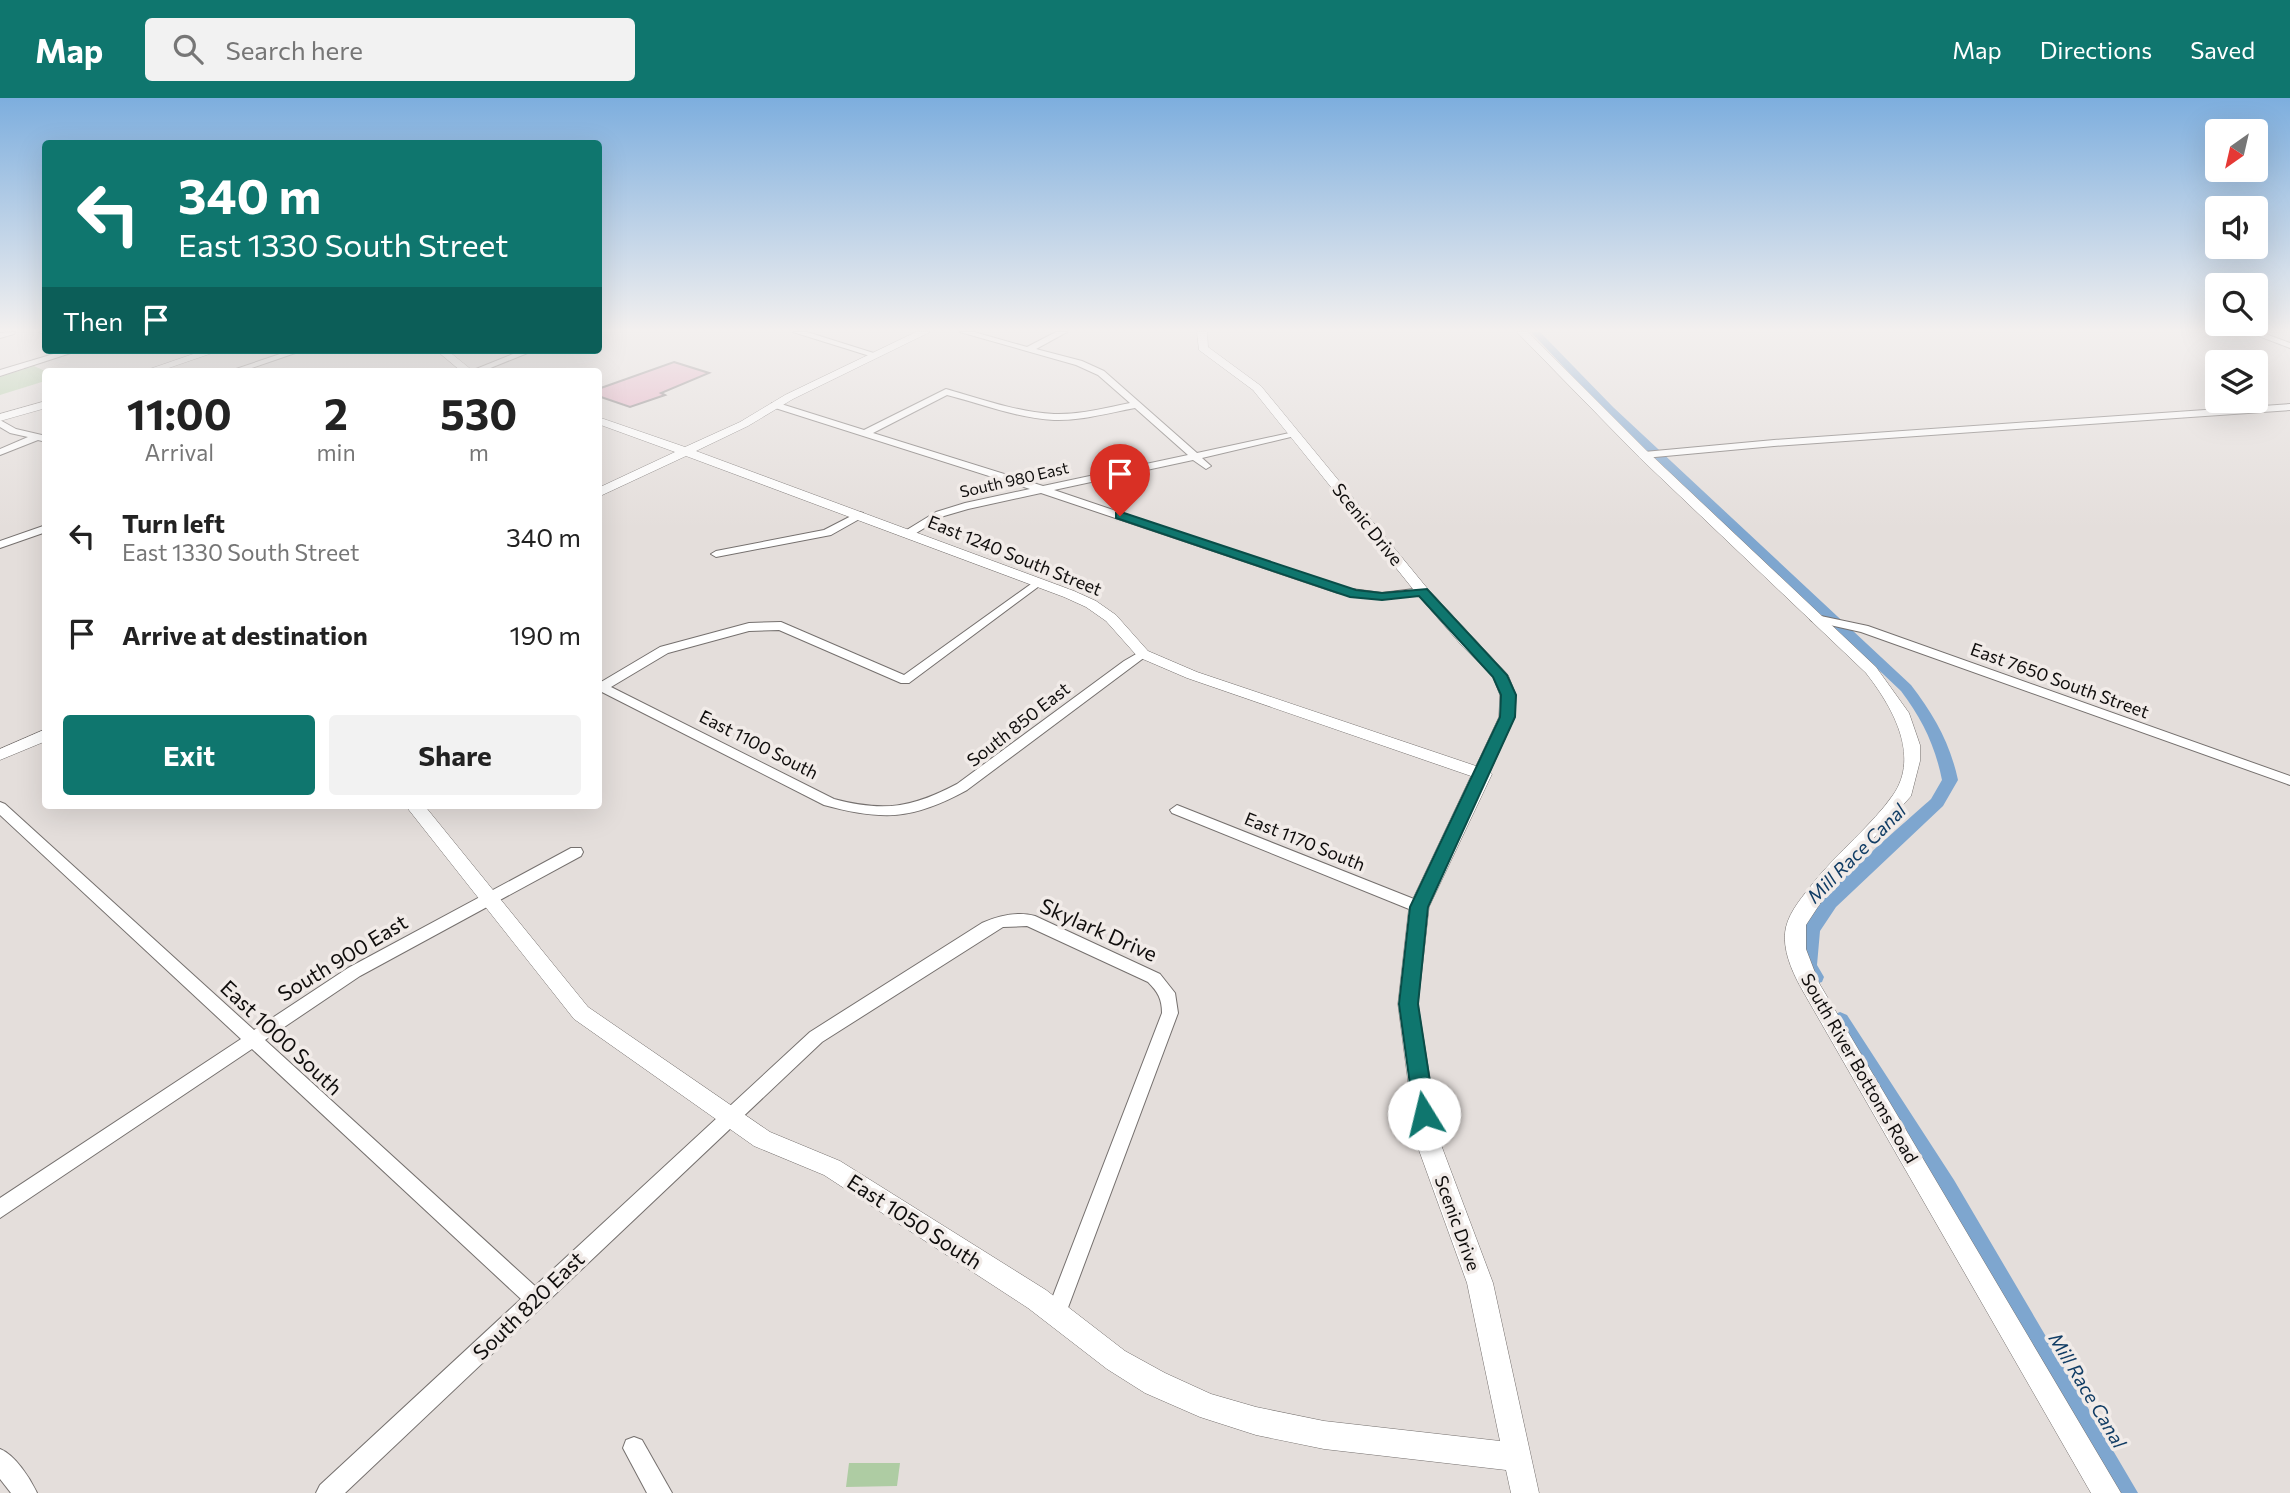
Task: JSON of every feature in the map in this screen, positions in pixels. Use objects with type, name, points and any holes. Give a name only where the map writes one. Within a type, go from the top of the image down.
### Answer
[{"type":"street","points":[[602,491],[744,424],[791,397]]},
{"type":"street","points":[[865,433],[934,397]]},
{"type":"street","points":[[968,397],[1054,421],[1136,405]]},
{"type":"street","points":[[1127,397],[1206,466]]},
{"type":"street","name":"Scenic Drive","points":[[1264,397],[1422,591],[1500,675],[1508,695],[1507,717],[1483,774],[1419,907],[1408,1004],[1429,1142],[1480,1283],[1525,1493]]},
{"type":"street","name":"South River Bottoms Road","points":[[1588,397],[1829,620],[1893,697],[1909,731],[1913,764],[1902,796],[1806,903],[1796,927],[1798,955],[1811,987],[2108,1493]]},
{"type":"street","points":[[0,421],[42,405]]},
{"type":"street","points":[[775,405],[1041,489],[1342,591],[1382,596],[1422,591]]},
{"type":"street","points":[[1648,455],[1788,442],[2290,407]]},
{"type":"street","points":[[0,421],[13,431],[41,438]]},
{"type":"street","name":"East 1240 South Street","points":[[602,422],[909,533],[1091,604],[1111,618],[1143,654],[1192,675],[1483,774]]},
{"type":"street","name":"South 980 East","points":[[909,533],[940,514],[1041,489],[1294,435]]},
{"type":"street","points":[[0,452],[41,438]]},
{"type":"street","points":[[716,554],[827,533],[859,515]]},
{"type":"street","points":[[0,545],[42,529]]},
{"type":"street","points":[[602,685],[664,650],[749,627],[781,626],[905,680],[1038,582]]},
{"type":"street","name":"East 7650 South Street","points":[[1829,620],[2290,780]]},
{"type":"street","name":"South 850 East","points":[[909,809],[939,801],[965,787],[1106,678],[1143,654]]},
{"type":"street","name":"East 1100 South","points":[[602,687],[830,802],[868,811],[909,809]]},
{"type":"street","points":[[0,755],[42,736]]},
{"type":"street","name":"East 1000 South","points":[[0,807],[535,1299]]},
{"type":"street","name":"East 1050 South","points":[[417,809],[581,1013],[728,1117],[762,1139],[832,1168],[1056,1314],[1116,1360],[1155,1383],[1210,1407],[1256,1422],[1324,1435],[1516,1457]]},
{"type":"street","name":"East 1170 South","points":[[1177,810],[1419,907]]},
{"type":"street","name":"South 900 East","points":[[0,1209],[354,972],[576,852]]},
{"type":"street","name":"Skylark Drive","points":[[728,1117],[828,1027],[1001,921],[1029,920],[1154,978],[1167,990],[1171,1001],[1170,1013],[1056,1314]]},
{"type":"street","name":"South 820 East","points":[[328,1493],[728,1117]]},
{"type":"street","points":[[634,1448],[660,1493]]},
{"type":"street","points":[[0,1460],[25,1493]]},
{"type":"green space","points":[[849,1463],[900,1463],[897,1486],[846,1487]]},
{"type":"building","points":[[602,397],[659,397],[630,407]]},
{"type":"waterway","name":"Mill Race Canal","points":[[1598,397],[1906,688],[1939,741],[1950,780],[1937,802],[1830,903],[1811,930],[1808,966],[1815,977]]},
{"type":"waterway","name":"Mill Race Canal","points":[[1840,1020],[1946,1187],[2125,1493]]},
{"type":"route","points":[[1120,516],[1354,594],[1382,596],[1422,591],[1468,645],[1500,675],[1508,695],[1507,717],[1483,774],[1419,907],[1408,1004],[1424,1114]]}]
